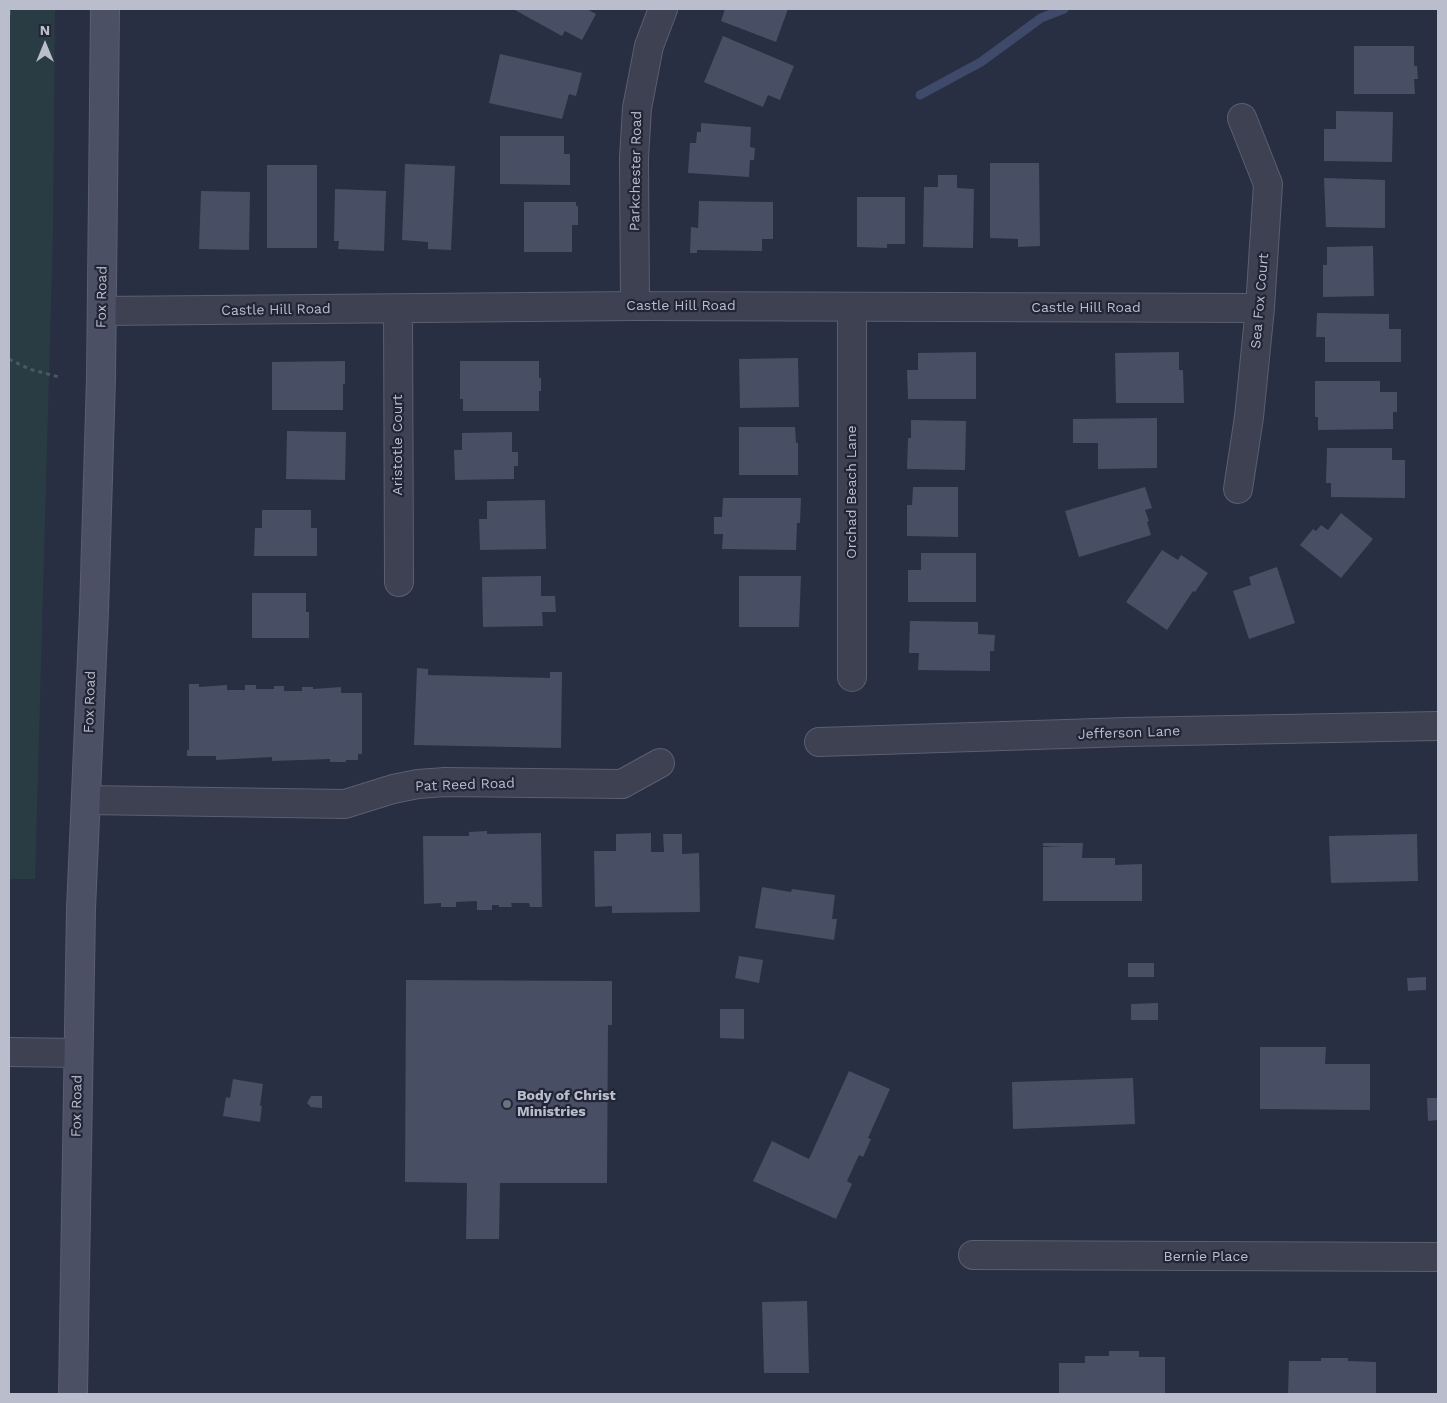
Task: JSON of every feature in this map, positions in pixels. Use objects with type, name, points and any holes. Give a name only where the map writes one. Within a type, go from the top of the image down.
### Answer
[{"type":"street","name":"Fox Road","points":[[73,1394],[77,1053],[81,908],[95,593],[102,311],[105,9]]},
{"type":"street","name":"Parkchester Road","points":[[635,306],[634,158],[637,108],[649,46],[663,9]]},
{"type":"street","name":"Sea Fox Court","points":[[1238,489],[1249,417],[1260,308],[1268,184],[1242,118]]},
{"type":"street","name":"Castle Hill Road","points":[[102,311],[635,306],[1260,308]]},
{"type":"street","name":"Orchad Beach Lane","points":[[852,307],[852,677]]},
{"type":"street","name":"Aristotle Court","points":[[398,309],[399,582]]},
{"type":"street","name":"Jefferson Lane","points":[[819,742],[1438,726]]},
{"type":"street","name":"Pat Reed Road","points":[[86,800],[345,804],[393,789],[418,784],[445,782],[622,784],[660,763]]},
{"type":"street","points":[[9,1052],[77,1053]]},
{"type":"street","name":"Bernie Place","points":[[973,1255],[1438,1257]]},
{"type":"path","points":[[9,15],[10,9]]},
{"type":"path","points":[[9,359],[30,369],[59,377]]},
{"type":"shaded area","points":[[9,9],[55,9],[53,229],[35,879],[9,879]]},
{"type":"building","points":[[513,9],[587,9],[596,14],[582,40],[565,31],[562,36]]},
{"type":"building","points":[[725,9],[788,9],[776,42],[721,21]]},
{"type":"building","points":[[723,36],[794,66],[780,100],[768,95],[763,107],[704,82]]},
{"type":"building","points":[[1354,46],[1414,46],[1414,66],[1417,66],[1418,79],[1414,79],[1415,94],[1354,94]]},
{"type":"building","points":[[500,54],[582,73],[576,96],[569,94],[562,119],[489,103]]},
{"type":"building","points":[[1336,111],[1393,112],[1392,162],[1324,161],[1324,129],[1336,129]]},
{"type":"building","points":[[701,123],[751,127],[750,147],[755,148],[754,160],[750,160],[749,177],[688,173],[690,143],[696,143],[697,132],[701,132]]},
{"type":"building","points":[[500,136],[564,136],[564,154],[570,154],[570,185],[500,184]]},
{"type":"building","points":[[990,163],[1039,163],[1040,246],[1018,247],[1018,239],[990,238]]},
{"type":"building","points":[[405,164],[455,166],[451,250],[428,249],[428,242],[402,240]]},
{"type":"building","points":[[267,165],[317,165],[317,248],[267,248]]},
{"type":"building","points":[[938,175],[957,175],[957,188],[974,189],[973,248],[923,247],[924,187],[938,187]]},
{"type":"building","points":[[1324,178],[1385,180],[1385,228],[1326,227]]},
{"type":"building","points":[[335,189],[386,191],[384,251],[338,249],[339,241],[334,241]]},
{"type":"building","points":[[201,191],[250,192],[249,250],[199,249]]},
{"type":"building","points":[[857,197],[905,197],[905,244],[887,244],[887,248],[857,247]]},
{"type":"building","points":[[699,201],[773,202],[773,239],[762,239],[762,251],[697,250],[697,253],[690,253],[691,227],[698,228]]},
{"type":"building","points":[[524,202],[576,202],[576,206],[578,206],[578,225],[572,225],[572,252],[524,252]]},
{"type":"building","points":[[1373,246],[1374,296],[1323,297],[1323,265],[1327,265],[1327,247]]},
{"type":"building","points":[[1317,313],[1389,314],[1389,329],[1401,329],[1401,362],[1325,362],[1325,337],[1316,337]]},
{"type":"building","points":[[976,352],[976,399],[908,399],[907,370],[918,370],[918,353]]},
{"type":"building","points":[[1179,352],[1179,370],[1183,370],[1184,403],[1116,403],[1115,353]]},
{"type":"building","points":[[798,358],[799,407],[740,408],[739,359]]},
{"type":"building","points":[[345,361],[343,410],[272,410],[272,362]]},
{"type":"building","points":[[460,361],[539,361],[541,391],[539,391],[539,411],[463,411],[463,399],[460,399]]},
{"type":"building","points":[[1315,381],[1380,381],[1380,392],[1397,392],[1397,412],[1393,412],[1393,429],[1318,430],[1318,417],[1315,417]]},
{"type":"building","points":[[1157,418],[1157,468],[1098,469],[1098,443],[1073,443],[1073,419]]},
{"type":"building","points":[[911,420],[966,421],[965,470],[907,469],[908,438],[911,438]]},
{"type":"building","points":[[739,427],[795,427],[796,443],[798,443],[798,475],[739,475]]},
{"type":"building","points":[[287,431],[346,432],[345,480],[286,479]]},
{"type":"building","points":[[512,432],[512,452],[518,452],[518,466],[514,466],[514,479],[455,480],[454,450],[462,450],[462,433]]},
{"type":"building","points":[[1327,448],[1392,448],[1392,460],[1405,460],[1405,498],[1331,497],[1331,483],[1326,483]]},
{"type":"building","points":[[913,487],[958,487],[958,537],[907,536],[907,505],[912,505]]},
{"type":"building","points":[[1145,487],[1152,508],[1145,510],[1151,535],[1079,557],[1065,511]]},
{"type":"building","points":[[723,498],[801,498],[800,523],[797,523],[796,550],[722,549],[723,534],[714,534],[714,517],[722,517]]},
{"type":"building","points":[[545,500],[546,549],[480,550],[479,519],[487,519],[487,501]]},
{"type":"building","points":[[262,510],[311,510],[311,528],[317,528],[317,556],[254,556],[255,528],[262,528]]},
{"type":"building","points":[[1341,513],[1373,539],[1341,578],[1300,545],[1313,529],[1316,531],[1321,525],[1328,530]]},
{"type":"building","points":[[1162,550],[1178,560],[1181,555],[1208,573],[1195,592],[1193,591],[1167,630],[1126,602]]},
{"type":"building","points":[[921,553],[976,553],[976,602],[908,602],[908,570],[921,570]]},
{"type":"building","points":[[1277,567],[1295,623],[1249,639],[1233,591],[1251,585],[1249,577]]},
{"type":"building","points":[[541,576],[541,596],[555,596],[556,612],[542,612],[543,626],[483,627],[482,577]]},
{"type":"building","points":[[739,576],[801,576],[799,627],[739,627]]},
{"type":"building","points":[[252,593],[306,593],[306,612],[309,612],[309,638],[252,638]]},
{"type":"building","points":[[910,621],[978,622],[978,634],[995,635],[994,651],[990,651],[990,671],[918,670],[919,653],[909,653]]},
{"type":"building","points":[[417,668],[428,669],[428,675],[550,678],[550,672],[562,672],[561,748],[414,745]]},
{"type":"building","points":[[189,684],[199,684],[199,687],[227,685],[227,690],[245,690],[245,685],[256,685],[256,689],[274,689],[274,686],[284,686],[284,691],[302,691],[302,687],[313,687],[313,689],[341,687],[341,693],[362,693],[362,754],[358,754],[358,760],[346,760],[346,762],[330,762],[330,759],[272,761],[272,757],[216,760],[216,756],[187,756],[187,750],[189,750]]},
{"type":"building","points":[[487,831],[487,834],[541,833],[542,907],[530,907],[529,903],[511,903],[512,907],[492,905],[492,910],[477,910],[477,901],[456,902],[456,907],[441,907],[441,903],[424,904],[423,836],[469,836],[469,832]]},
{"type":"building","points":[[651,833],[651,852],[664,852],[663,834],[682,834],[682,854],[699,853],[700,912],[612,913],[612,906],[595,907],[594,851],[616,851],[616,834]]},
{"type":"building","points":[[1417,834],[1418,881],[1331,883],[1329,836]]},
{"type":"building","points":[[1043,843],[1083,843],[1082,858],[1115,858],[1115,865],[1142,864],[1142,901],[1043,901],[1043,847],[1064,847],[1043,846]]},
{"type":"building","points":[[762,887],[791,892],[792,889],[835,895],[832,919],[837,919],[834,940],[755,928]]},
{"type":"building","points":[[739,956],[763,960],[759,983],[735,978]]},
{"type":"building","points":[[1128,963],[1154,963],[1154,977],[1128,977]]},
{"type":"building","points":[[1426,977],[1426,990],[1408,991],[1407,978]]},
{"type":"building","name":"Body of Christ Ministries","points":[[406,980],[612,981],[612,1025],[608,1025],[607,1183],[500,1183],[499,1239],[466,1239],[467,1183],[405,1182]]},
{"type":"building","points":[[1158,1003],[1158,1020],[1131,1020],[1131,1004]]},
{"type":"building","points":[[720,1009],[744,1009],[744,1039],[720,1038]]},
{"type":"building","points":[[1260,1047],[1326,1047],[1325,1064],[1370,1064],[1370,1110],[1260,1109]]},
{"type":"building","points":[[849,1071],[890,1089],[868,1138],[871,1139],[863,1157],[859,1155],[847,1181],[852,1184],[836,1219],[753,1181],[772,1141],[809,1159]]},
{"type":"building","points":[[1133,1078],[1135,1124],[1013,1129],[1012,1082]]},
{"type":"building","points":[[233,1079],[263,1084],[260,1122],[223,1116],[226,1097],[230,1098]]},
{"type":"building","points":[[311,1096],[322,1096],[322,1108],[311,1107],[307,1103]]},
{"type":"building","points":[[1427,1098],[1438,1098],[1438,1120],[1428,1121]]},
{"type":"building","points":[[807,1301],[809,1373],[764,1373],[762,1302]]},
{"type":"building","points":[[1109,1351],[1139,1351],[1139,1357],[1165,1357],[1165,1394],[1059,1394],[1059,1363],[1085,1363],[1085,1356],[1109,1356]]},
{"type":"building","points":[[1321,1358],[1348,1358],[1348,1361],[1376,1362],[1376,1394],[1288,1394],[1289,1361],[1321,1361]]},
{"type":"waterway","points":[[920,95],[981,62],[1041,18],[1064,9]]},
{"type":"place","name":"Body of Christ Ministries","points":[[507,1104]]}]
